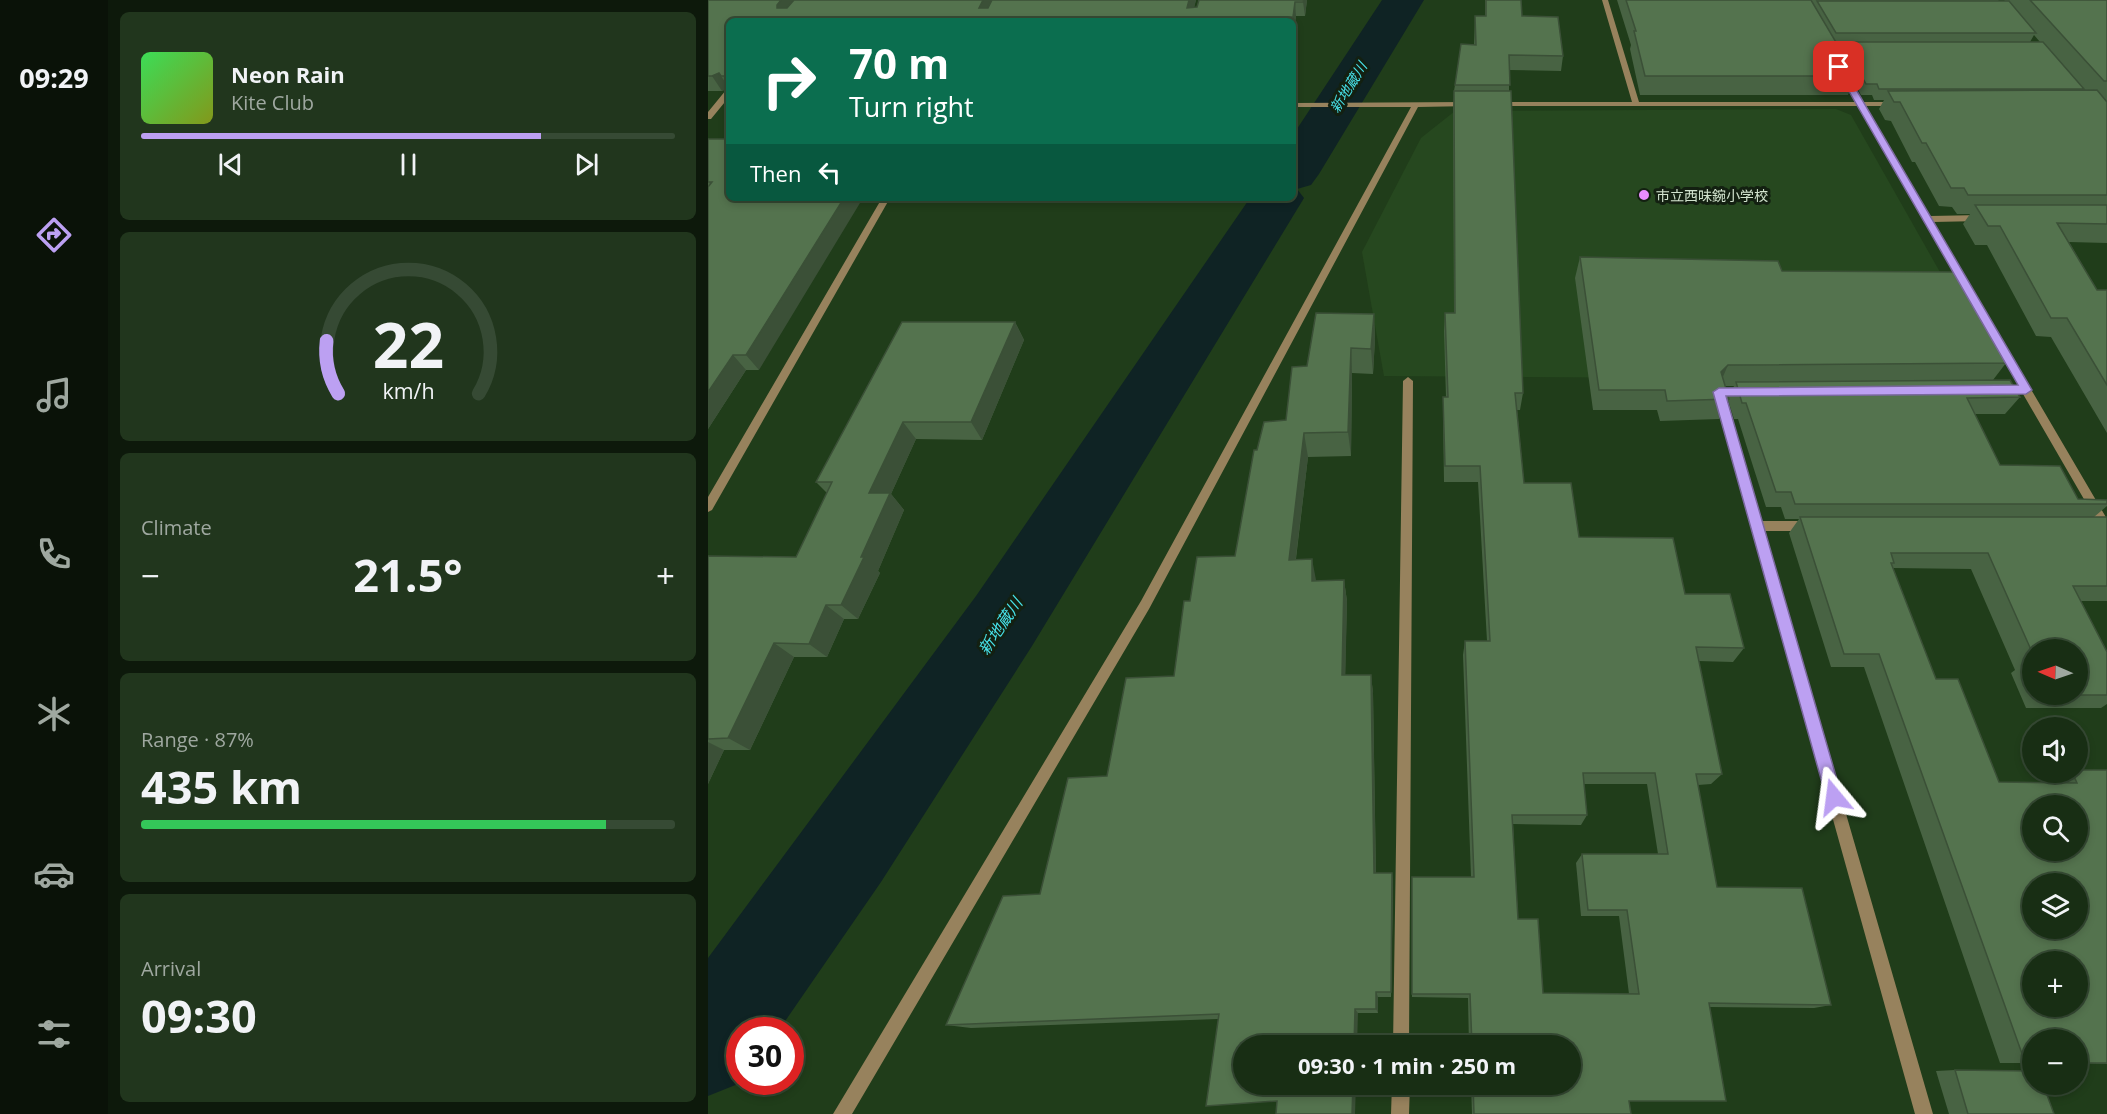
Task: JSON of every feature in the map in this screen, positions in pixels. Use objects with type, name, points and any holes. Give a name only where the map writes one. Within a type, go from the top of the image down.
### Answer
[{"type":"street","points":[[1605,0],[1636,104]]},
{"type":"street","points":[[1839,67],[2026,390],[2102,527]]},
{"type":"street","points":[[708,117],[712,108],[726,95]]},
{"type":"street","points":[[842,1114],[1145,605],[1416,104]]},
{"type":"street","points":[[1296,105],[1474,104]]},
{"type":"street","points":[[1485,104],[1909,104]]},
{"type":"street","points":[[708,507],[884,201]]},
{"type":"street","points":[[1928,219],[1988,218]]},
{"type":"street","points":[[1401,1035],[1408,381]]},
{"type":"street","points":[[1990,390],[2026,390]]},
{"type":"street","points":[[1754,392],[1719,392],[1924,1114]]},
{"type":"street","points":[[1757,526],[1826,526]]},
{"type":"street","points":[[1400,1114],[1401,1095]]},
{"type":"shaded area","name":"市立西味鋺小学校","points":[[1836,109],[1851,115],[1996,371],[1695,378],[1384,376],[1362,252],[1421,138],[1455,111]]},
{"type":"building","points":[[708,0],[781,0],[777,8],[787,8],[794,0],[983,0],[979,8],[988,8],[992,0],[1189,0],[1187,8],[1197,7],[1199,0],[1304,0],[1295,2],[1293,17],[1277,18],[726,18],[726,76],[721,76],[719,73],[708,76]]},
{"type":"building","points":[[1486,0],[1521,0],[1522,16],[1558,17],[1563,56],[1509,55],[1510,85],[1455,85],[1461,44],[1476,45],[1475,16],[1486,16]]},
{"type":"building","points":[[1626,0],[1811,0],[1856,76],[1645,76],[1634,31],[1636,31]]},
{"type":"building","points":[[2030,0],[2107,0],[2107,81],[2104,81]]},
{"type":"building","points":[[1817,1],[2009,1],[2036,33],[1836,33]]},
{"type":"building","points":[[1841,42],[2043,42],[2084,89],[1879,89],[1877,84],[1866,84]]},
{"type":"building","points":[[2097,90],[2107,102],[2107,195],[1968,195],[1964,188],[1951,188],[1926,143],[1922,143],[1900,102],[1894,102],[1888,91]]},
{"type":"building","points":[[1454,91],[1511,91],[1523,393],[1515,393],[1524,483],[1571,483],[1579,537],[1673,538],[1685,594],[1730,594],[1744,648],[1696,647],[1722,774],[1696,774],[1717,887],[1802,888],[1831,1005],[1709,1003],[1726,1101],[1629,1101],[1631,1114],[1474,1114],[1473,1095],[1581,1095],[1581,1035],[1472,1035],[1470,994],[1412,994],[1412,877],[1474,877],[1465,641],[1490,641],[1480,466],[1445,466],[1443,397],[1448,397],[1445,313],[1455,313]],"holes":[[[1583,773],[1655,773],[1668,854],[1582,854],[1588,910],[1627,910],[1639,994],[1543,993],[1538,919],[1518,919],[1512,815],[1587,815]]]},
{"type":"building","points":[[708,139],[726,139],[726,201],[842,201],[746,355],[733,355],[708,392],[708,187],[712,182],[708,182]]},
{"type":"building","points":[[1975,205],[2107,205],[2107,224],[2057,223],[2097,290],[2107,290],[2107,385],[2067,318],[2051,318],[2000,226],[1988,226]]},
{"type":"building","points":[[1580,257],[1778,261],[1782,271],[1955,272],[2006,363],[1728,365],[1721,372],[1729,399],[1667,401],[1665,390],[1599,390]]},
{"type":"building","points":[[1316,313],[1374,314],[1371,349],[1351,348],[1348,432],[1304,433],[1289,560],[1312,559],[1312,581],[1344,580],[1342,675],[1371,675],[1374,873],[1392,873],[1391,992],[1376,992],[1376,1009],[1355,1009],[1354,1035],[1233,1035],[1233,1095],[1353,1095],[1352,1114],[1276,1114],[1277,1101],[1206,1106],[1219,1014],[946,1025],[1003,896],[1040,894],[1068,778],[1107,776],[1126,678],[1174,676],[1184,601],[1190,601],[1197,557],[1235,556],[1254,450],[1257,450],[1264,422],[1286,420],[1292,367],[1307,366]]},
{"type":"building","points":[[902,322],[1015,322],[971,422],[903,422],[869,493],[890,493],[861,557],[864,557],[841,605],[826,605],[809,644],[774,643],[728,738],[708,739],[708,556],[796,557],[832,482],[816,482]]},
{"type":"building","points":[[2010,380],[2020,397],[1967,398],[2000,465],[2060,466],[2078,499],[2107,500],[2107,504],[1795,504],[1791,492],[1776,492],[1746,403],[1742,403],[1736,382]]},
{"type":"building","points":[[1800,517],[2107,517],[2107,586],[2073,586],[2107,652],[2107,695],[2088,695],[2088,639],[2026,639],[1988,553],[1891,553],[1894,563],[1891,563],[1936,679],[1958,679],[1999,782],[2088,783],[2088,770],[2107,770],[2107,1063],[2088,1063],[2088,1029],[2022,1029],[2022,1054],[1879,654],[1844,654]]},
{"type":"building","points":[[1955,1070],[2022,1071],[2022,1095],[2047,1095],[2054,1114],[1968,1114]]},
{"type":"waterway","name":"新地蔵川","points":[[1296,169],[1403,0]]},
{"type":"waterway","name":"新地蔵川","points":[[708,1044],[848,849],[1004,621],[1275,201]]},
{"type":"place","name":"市立西味鋺小学校","points":[[1644,195]]},
{"type":"route","points":[[1834,797],[1719,392],[2026,390],[1839,67]]}]
